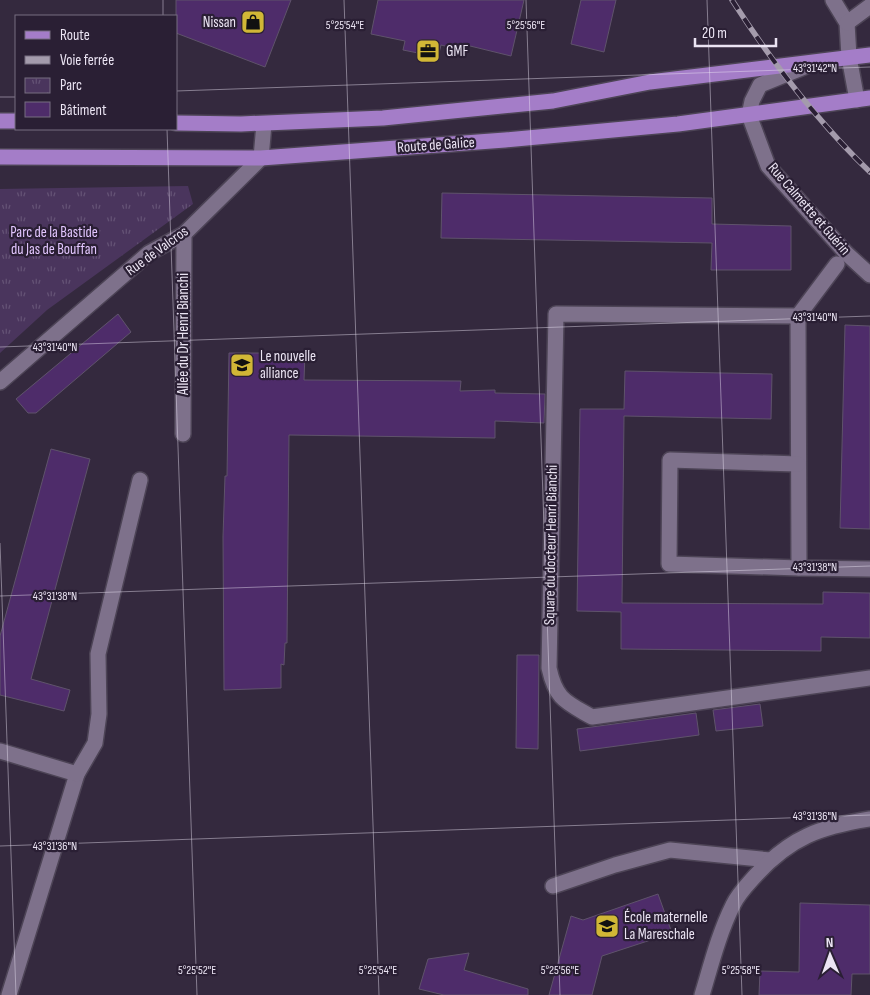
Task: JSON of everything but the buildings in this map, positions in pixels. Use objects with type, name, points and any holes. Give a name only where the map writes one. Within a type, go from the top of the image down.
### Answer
[{"type":"main road","name":"Route de Galice","points":[[178,124],[264,124],[383,118],[553,101],[650,82],[870,55]]},
{"type":"main road","name":"Route de Galice","points":[[0,157],[261,158],[505,140],[750,115],[864,99]]},
{"type":"main road","points":[[0,121],[15,121]]},
{"type":"street","points":[[832,0],[846,23],[849,57],[864,99]]},
{"type":"street","points":[[846,23],[870,6]]},
{"type":"street","points":[[750,115],[752,101],[760,85],[820,61]]},
{"type":"street","name":"Rue Calmette et Guérin","points":[[750,115],[768,166],[846,253],[870,275]]},
{"type":"street","points":[[261,158],[264,124]]},
{"type":"street","name":"Rue de Valcros","points":[[0,382],[149,253],[184,234],[261,158]]},
{"type":"street","name":"Allée du Dr Henri Bianchi","points":[[183,434],[184,234]]},
{"type":"street","points":[[799,568],[798,316],[837,264]]},
{"type":"street","name":"Square du docteur Henri Bianchi","points":[[798,316],[556,314],[549,668],[553,686],[566,702],[592,717],[870,678]]},
{"type":"street","points":[[798,464],[670,460],[669,564],[870,569]]},
{"type":"street","points":[[9,995],[77,774],[95,743],[99,714],[98,654],[140,480]]},
{"type":"street","points":[[0,752],[77,774]]},
{"type":"street","points":[[702,995],[726,920],[734,903],[747,884],[770,860],[809,834],[845,823],[870,819]]},
{"type":"street","points":[[553,886],[615,864],[670,850],[770,860]]},
{"type":"green space","name":"Parc de la Bastide du Jas de Bouffan","points":[[188,186],[193,204],[47,310],[0,353],[0,189]]},
{"type":"railway","points":[[732,0],[796,90],[850,153],[870,172]]},
{"type":"place","name":"Nissan","points":[[253,22]]},
{"type":"place","name":"GMF","points":[[428,51]]},
{"type":"place","name":"Le nouvelle alliance","points":[[242,365]]},
{"type":"place","name":"École maternelle La Mareschale","points":[[607,926]]}]
